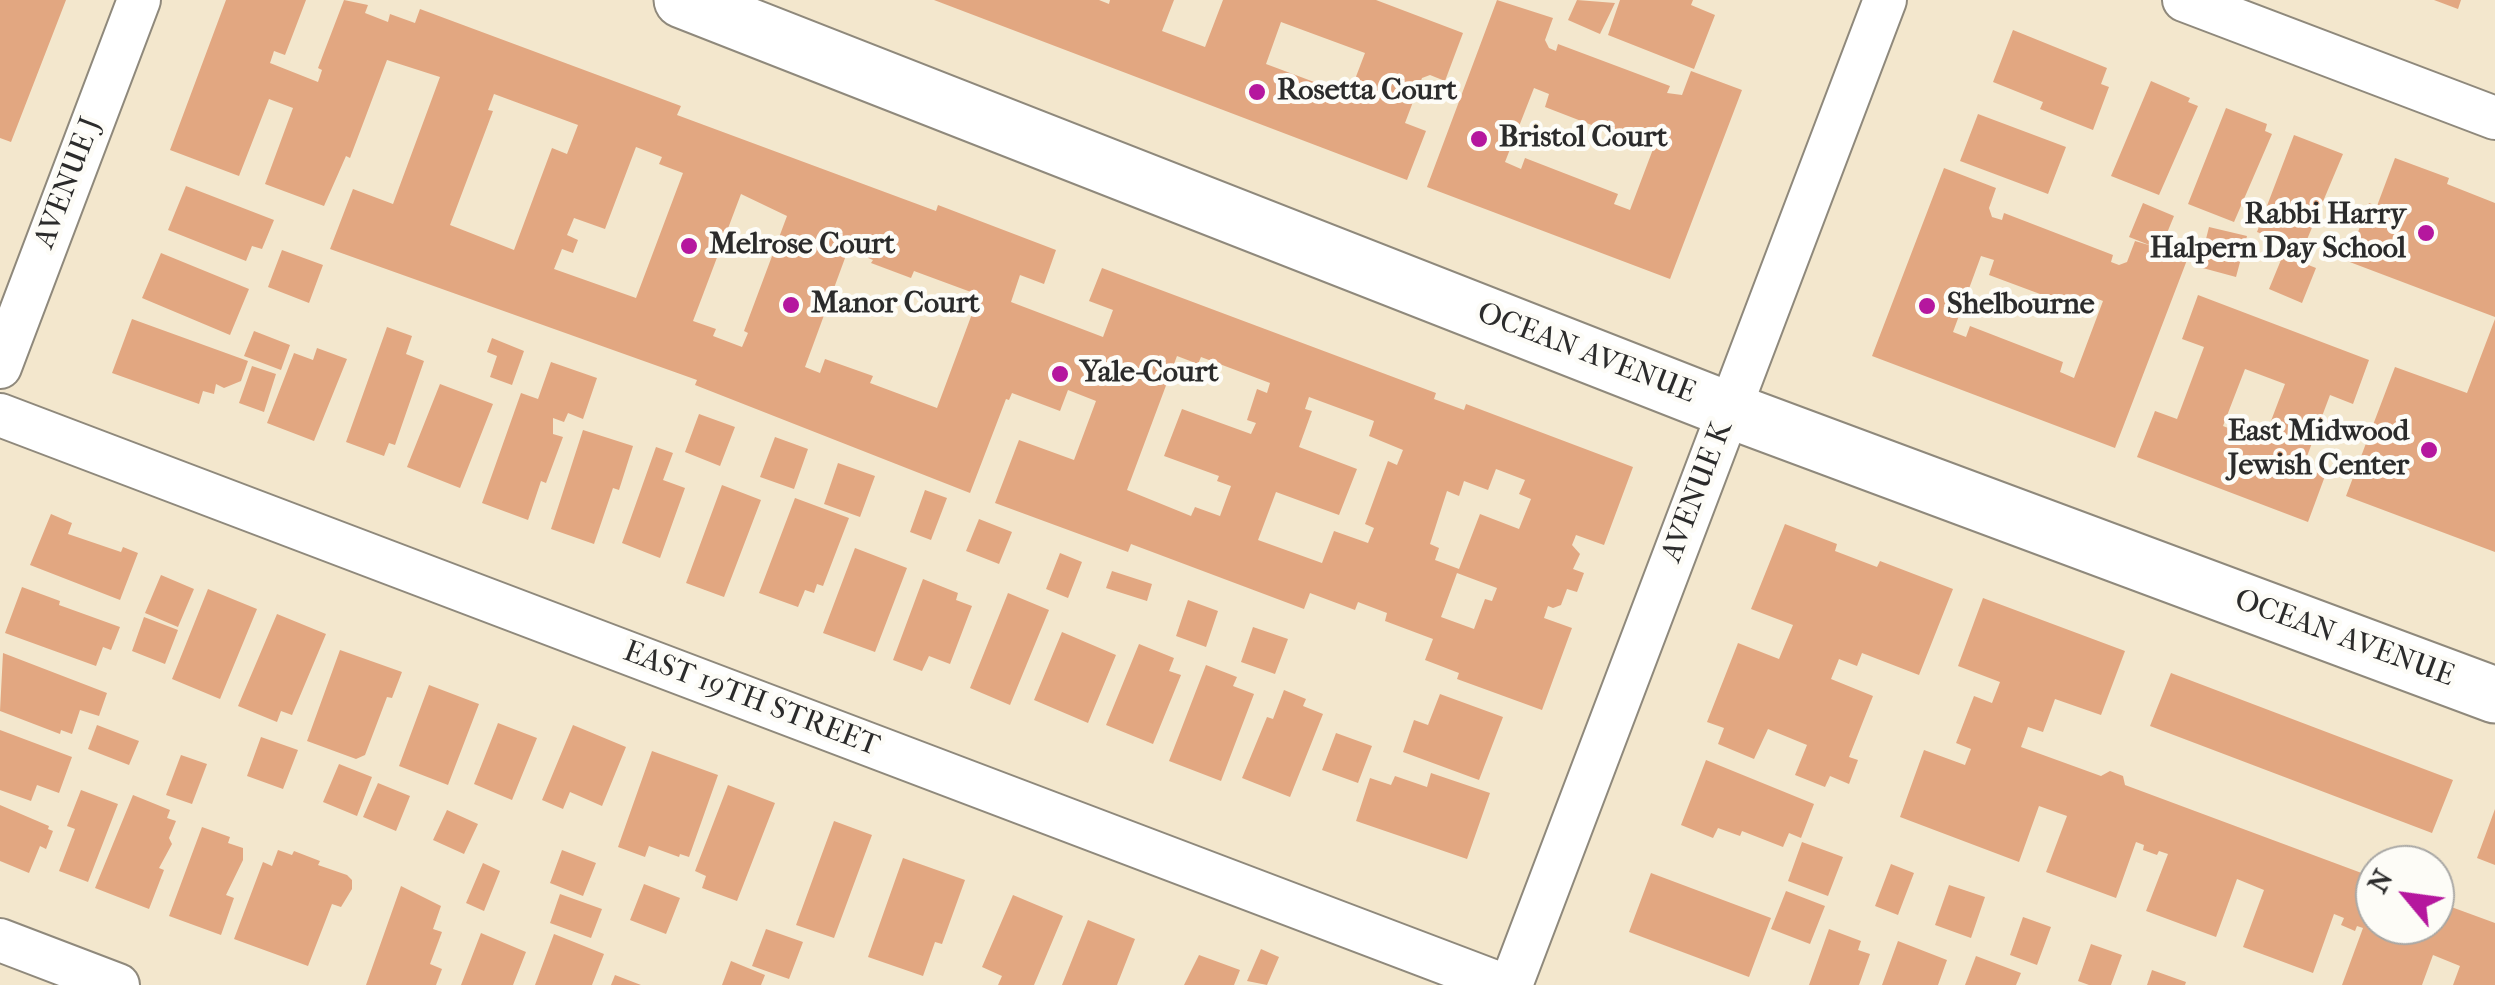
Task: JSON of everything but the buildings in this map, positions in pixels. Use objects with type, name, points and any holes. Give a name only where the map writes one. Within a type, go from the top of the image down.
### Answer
[{"type":"main road","name":"OCEAN AVENUE","points":[[682,0],[1729,410],[2495,696]]},
{"type":"street","name":"AVENUE J","points":[[0,367],[139,0]]},
{"type":"street","name":"AVENUE K","points":[[1511,985],[1884,0]]},
{"type":"street","points":[[2184,0],[2495,118]]},
{"type":"street","name":"EAST 19TH STREET","points":[[0,415],[1503,985]]},
{"type":"street","points":[[0,940],[118,985]]},
{"type":"place","name":"Rosetta Court","points":[[1257,92]]},
{"type":"place","name":"Bristol Court","points":[[1479,139]]},
{"type":"place","name":"Rabbi Harry Halpern Day School","points":[[2426,233]]},
{"type":"place","name":"Melrose Court","points":[[689,246]]},
{"type":"place","name":"Manor Court","points":[[791,305]]},
{"type":"place","name":"Shelbourne","points":[[1927,306]]},
{"type":"place","name":"Yale-Court","points":[[1060,374]]},
{"type":"place","name":"East Midwood Jewish Center","points":[[2429,450]]}]
